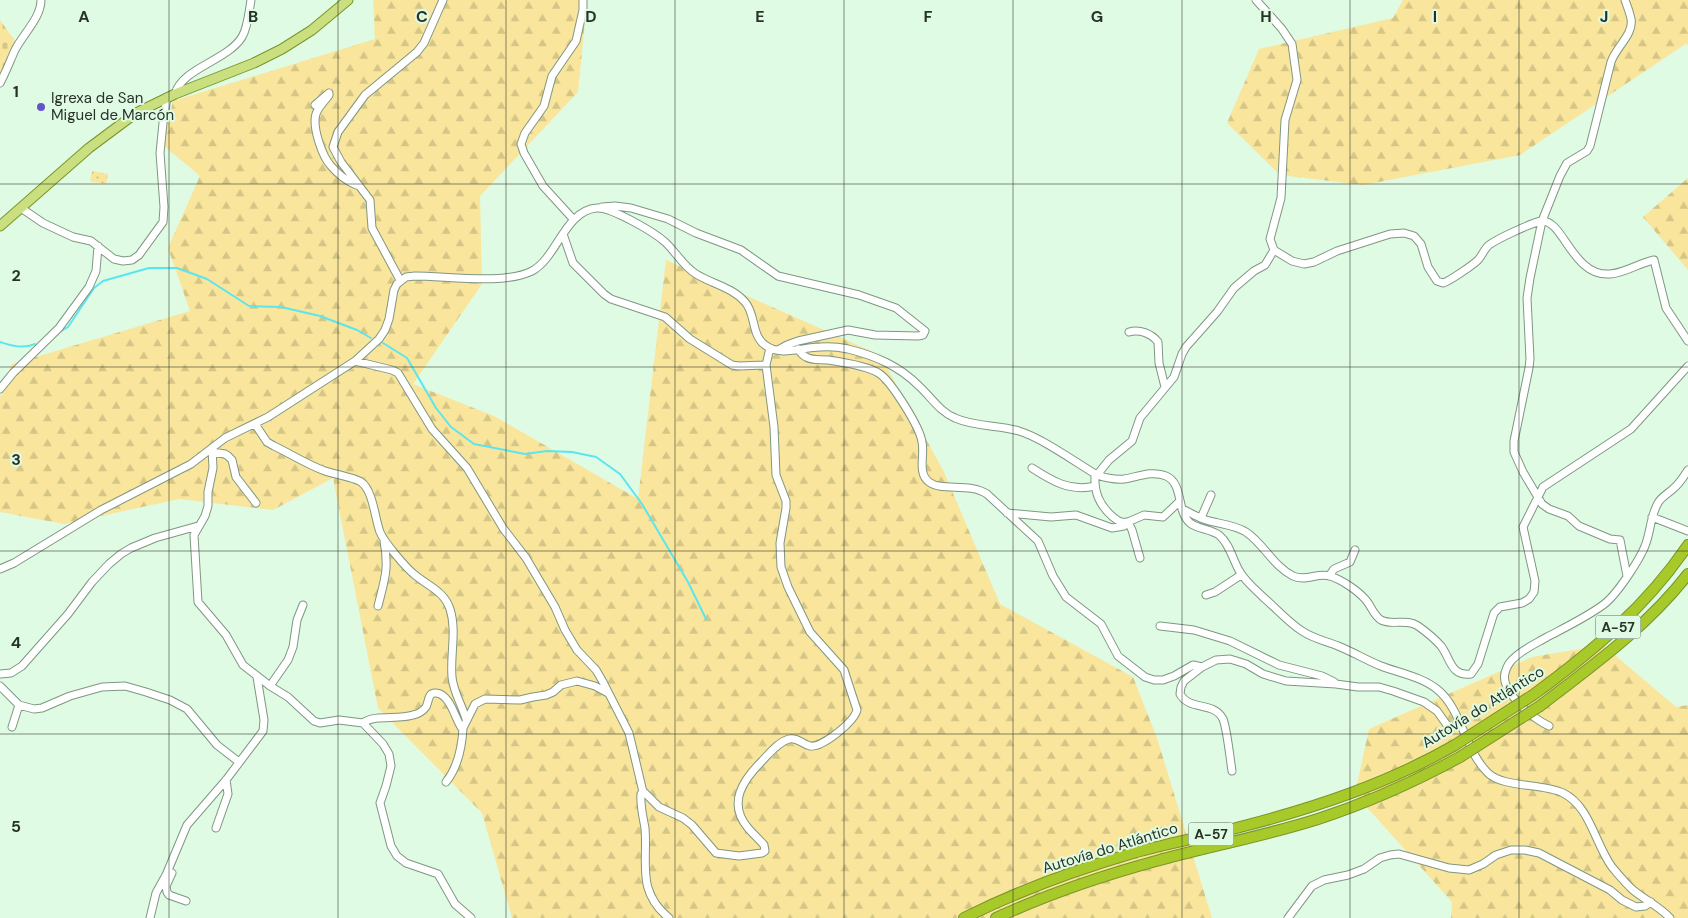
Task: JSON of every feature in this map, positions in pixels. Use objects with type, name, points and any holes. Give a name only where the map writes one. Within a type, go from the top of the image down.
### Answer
[{"type":"highway","name":"Autovía do Atlántico","points":[[964,918],[1017,894],[1093,866],[1134,853],[1282,816],[1350,794],[1412,768],[1455,745],[1533,695],[1597,646],[1655,590],[1688,545]]},
{"type":"highway","name":"Autovía do Atlántico","points":[[996,918],[1066,889],[1126,870],[1288,828],[1344,810],[1407,784],[1460,758],[1540,706],[1642,624],[1664,603],[1688,574]]},
{"type":"main road","points":[[0,226],[110,131],[136,113],[171,96],[254,63],[282,49],[312,30],[348,0]]},
{"type":"street","points":[[0,83],[16,48],[38,15],[41,0]]},
{"type":"street","points":[[20,208],[43,223],[73,237],[92,241],[114,259],[132,260],[140,255],[163,222],[164,207],[160,153],[163,123],[171,96],[180,83],[212,62],[241,39],[251,0]]},
{"type":"street","points":[[400,280],[372,228],[370,200],[335,153],[333,147],[334,140],[365,95],[417,52],[424,43],[442,0]]},
{"type":"street","points":[[574,220],[547,193],[524,152],[522,144],[525,133],[544,106],[552,76],[576,41],[583,10],[583,0]]},
{"type":"street","points":[[1256,0],[1282,29],[1292,44],[1297,80],[1285,120],[1281,198],[1270,240],[1274,250],[1292,261],[1304,264],[1390,234],[1404,233],[1414,236],[1420,244],[1428,267],[1437,281],[1443,283],[1479,260],[1488,246],[1542,221],[1550,222],[1582,264],[1590,270],[1611,274],[1654,260],[1666,308],[1688,341]]},
{"type":"street","points":[[1625,0],[1631,26],[1629,33],[1614,52],[1590,146],[1587,151],[1567,163],[1542,221],[1527,298],[1530,359],[1514,441],[1514,452],[1523,472],[1542,504],[1549,510],[1568,516],[1579,526],[1610,539],[1620,540],[1627,576]]},
{"type":"street","points":[[315,105],[329,93],[330,95],[316,113],[316,132],[331,166],[344,178],[359,186]]},
{"type":"street","points":[[0,569],[14,563],[101,510],[191,464],[212,450],[225,438],[268,417],[354,361],[379,339],[385,330],[394,290],[400,280],[415,276],[493,279],[525,274],[540,266],[574,220],[585,211],[615,206],[631,208],[668,219],[696,233],[741,250],[778,276],[859,295],[896,308],[925,331],[923,335],[918,336],[876,335],[848,330],[787,344],[778,350]]},
{"type":"street","points":[[600,208],[615,213],[648,230],[666,243],[690,270],[739,296],[751,310],[760,341],[770,348],[778,350],[832,347],[847,349],[880,359],[895,366],[907,375],[941,408],[955,418],[1021,432],[1096,474],[1112,480],[1145,474],[1166,476],[1176,486],[1182,509],[1190,523],[1218,535],[1223,540],[1241,574],[1302,631],[1314,638],[1344,648],[1363,659],[1426,682],[1439,690],[1450,703],[1476,758],[1492,777],[1548,788],[1563,793],[1575,802],[1585,816],[1611,866],[1633,890],[1664,911],[1670,918]]},
{"type":"street","points":[[563,234],[573,263],[612,299],[665,317],[690,339],[732,364],[745,366],[766,365]]},
{"type":"street","points":[[0,389],[23,362],[59,328],[85,293],[96,271],[98,246]]},
{"type":"street","points":[[1128,522],[1119,522],[1101,506],[1095,486],[1096,474],[1109,460],[1130,444],[1140,418],[1177,371],[1179,361],[1186,347],[1217,312],[1234,288],[1254,271],[1265,265],[1274,250]]},
{"type":"street","points":[[1129,332],[1138,331],[1149,334],[1158,342],[1159,363],[1166,387]]},
{"type":"street","points":[[643,792],[659,807],[683,818],[692,825],[716,853],[740,856],[762,853],[764,845],[748,828],[739,811],[740,790],[757,766],[785,741],[792,739],[810,746],[818,745],[844,729],[856,715],[857,707],[844,670],[810,632],[781,566],[780,543],[786,501],[776,475],[774,427],[766,365],[770,348]]},
{"type":"street","points":[[798,349],[805,357],[839,361],[870,369],[882,376],[893,388],[909,414],[922,441],[923,474],[928,482],[936,486],[979,489],[987,494],[1038,541],[1053,576],[1066,597],[1100,624],[1118,656],[1145,677],[1154,680],[1163,680],[1174,676],[1193,665],[1202,667]]},
{"type":"street","points":[[354,361],[398,373],[422,416],[444,444],[467,468],[503,528],[526,558],[555,606],[565,630],[577,650],[596,670],[629,733],[643,792],[641,796],[645,830],[645,878],[656,903],[669,918]]},
{"type":"street","points":[[1182,509],[1201,518],[1229,525],[1245,532],[1253,538],[1274,562],[1295,577],[1304,579],[1323,575],[1339,580],[1366,599],[1379,619],[1386,622],[1417,624],[1441,646],[1455,670],[1464,675],[1471,674],[1478,664],[1494,613],[1500,607],[1529,600],[1534,592],[1535,581],[1523,527],[1543,487],[1631,429],[1688,366]]},
{"type":"street","points":[[255,424],[267,442],[274,446],[323,470],[362,482],[369,494],[384,540],[387,558],[387,573],[378,606]]},
{"type":"street","points":[[212,450],[225,454],[232,460],[236,477],[256,503]]},
{"type":"street","points":[[212,450],[213,468],[208,492],[208,506],[205,516],[194,535],[193,545],[197,565],[198,602],[226,635],[243,665],[257,677],[288,697],[317,722],[339,720],[362,724],[386,749],[391,761],[389,777],[380,803],[391,846],[397,856],[406,864],[438,874],[455,904],[471,918]]},
{"type":"street","points":[[1032,468],[1059,484],[1073,488],[1095,486]]},
{"type":"street","points":[[1549,726],[1537,721],[1512,695],[1506,685],[1504,675],[1508,664],[1528,648],[1582,619],[1605,604],[1627,576],[1646,544],[1652,517],[1659,501],[1676,487],[1688,470]]},
{"type":"street","points":[[1201,518],[1210,495]]},
{"type":"street","points":[[1007,513],[1052,517],[1076,515],[1112,528],[1124,526],[1128,522],[1144,515],[1163,517],[1180,501]]},
{"type":"street","points":[[1652,517],[1688,531]]},
{"type":"street","points":[[1128,522],[1140,558]]},
{"type":"street","points":[[0,674],[11,673],[22,666],[68,614],[92,582],[121,554],[155,538],[198,526]]},
{"type":"street","points":[[384,540],[415,575],[446,599],[453,628],[452,675],[466,720]]},
{"type":"street","points":[[1329,576],[1334,569],[1350,562],[1355,550]]},
{"type":"street","points":[[1206,595],[1214,592],[1241,574]]},
{"type":"street","points":[[270,686],[288,660],[293,647],[297,620],[303,605]]},
{"type":"street","points":[[1160,626],[1194,630],[1230,641],[1279,665],[1322,676],[1336,684]]},
{"type":"street","points":[[1232,771],[1223,720],[1213,709],[1187,703],[1180,694],[1184,681],[1202,667],[1216,660],[1230,659],[1246,664],[1264,674],[1286,681],[1336,684],[1349,687],[1379,687],[1394,690],[1424,702],[1437,710],[1451,727],[1460,724]]},
{"type":"street","points":[[150,918],[156,893],[166,876],[188,825],[226,780],[263,731],[264,720],[257,677]]},
{"type":"street","points":[[446,782],[453,773],[456,764],[466,720],[471,709],[480,701],[494,699],[520,700],[546,695],[568,682],[584,682],[609,694]]},
{"type":"street","points":[[1,689],[19,705],[34,709],[42,708],[70,696],[102,687],[125,686],[136,689],[170,700],[187,709],[217,745],[240,762]]},
{"type":"street","points":[[362,724],[365,721],[375,719],[402,718],[418,714],[427,706],[431,694],[438,693],[449,703],[458,723],[463,728]]},
{"type":"street","points":[[12,727],[19,705]]},
{"type":"street","points":[[216,828],[228,794],[226,780]]},
{"type":"street","points":[[180,842],[178,857],[166,889],[169,895],[186,901]]},
{"type":"street","points":[[1288,918],[1312,886],[1324,880],[1348,875],[1364,869],[1380,858],[1399,854],[1449,868],[1469,870],[1483,864],[1496,855],[1511,850],[1525,850],[1539,853],[1610,890],[1622,900],[1636,907],[1645,906],[1651,902]]},
{"type":"green space","points":[[373,0],[587,0],[578,92],[480,196],[482,284],[413,384],[494,416],[638,499],[666,260],[880,355],[944,472],[1000,604],[1133,677],[1157,738],[1212,918],[512,918],[482,813],[378,708],[333,478],[273,510],[179,499],[64,524],[0,512],[0,397],[12,364],[190,311],[168,248],[200,176],[163,145],[173,101],[375,39]]},
{"type":"green space","points":[[1403,0],[1688,0],[1688,47],[1687,43],[1520,155],[1363,185],[1280,175],[1227,123],[1259,49],[1393,18]]},
{"type":"green space","points":[[0,20],[15,41],[0,75]]},
{"type":"green space","points":[[92,171],[108,174],[106,184],[90,181]]},
{"type":"green space","points":[[1688,178],[1688,270],[1643,217]]},
{"type":"green space","points":[[1603,645],[1676,707],[1688,705],[1688,918],[1451,918],[1452,902],[1355,794],[1369,729],[1532,657]]},
{"type":"waterway","points":[[58,333],[68,327],[94,288],[103,281],[149,268],[177,268],[207,279],[249,306],[281,307],[320,316],[357,330],[371,338]]},
{"type":"waterway","points":[[0,342],[18,346],[35,344]]},
{"type":"waterway","points":[[383,343],[407,358],[436,408],[451,427],[474,444],[525,454],[547,451],[572,452],[596,457],[620,474],[642,504],[688,582],[706,619]]},
{"type":"place","name":"Igrexa de San Miguel de Marcón","points":[[41,107]]}]
